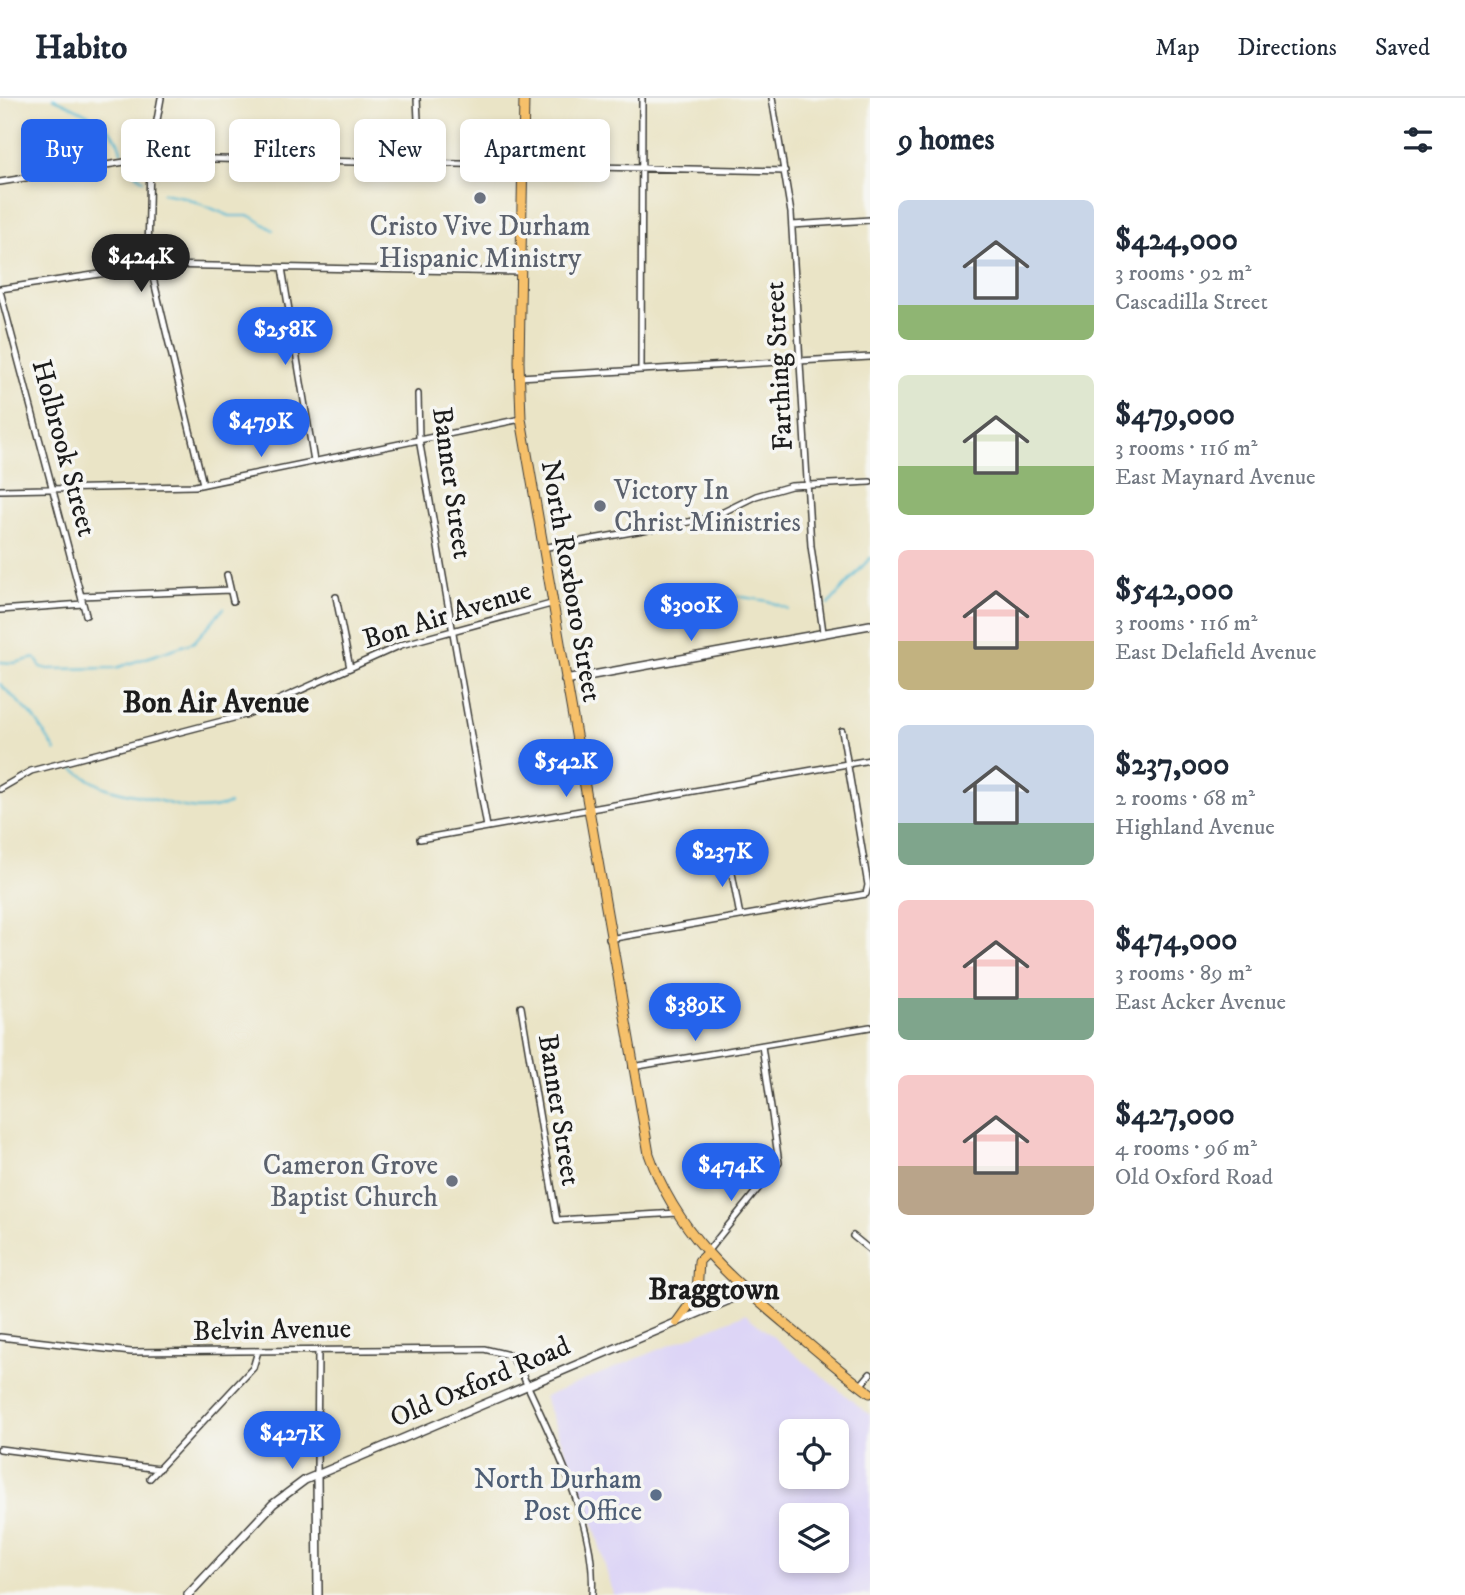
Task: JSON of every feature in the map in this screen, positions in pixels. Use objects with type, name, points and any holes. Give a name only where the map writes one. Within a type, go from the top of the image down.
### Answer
[{"type":"main road","name":"North Roxboro Street","points":[[524,98],[524,119]]},
{"type":"main road","name":"North Roxboro Street","points":[[523,182],[519,377],[521,419],[609,939],[649,1154],[678,1213],[706,1254],[744,1290],[870,1393]]},
{"type":"main road","points":[[677,1322],[697,1294],[699,1261],[706,1254]]},
{"type":"street","points":[[157,119],[161,98]]},
{"type":"street","points":[[417,98],[418,119]]},
{"type":"street","points":[[641,370],[642,98]]},
{"type":"street","name":"Farthing Street","points":[[772,98],[792,225],[811,547],[823,632]]},
{"type":"street","points":[[215,160],[354,163]]},
{"type":"street","points":[[0,183],[121,164]]},
{"type":"street","points":[[610,167],[785,171]]},
{"type":"street","points":[[150,182],[149,266],[203,484]]},
{"type":"street","points":[[792,225],[870,220]]},
{"type":"street","points":[[0,290],[149,266],[521,272]]},
{"type":"street","points":[[282,268],[314,461]]},
{"type":"street","name":"Holbrook Street","points":[[0,290],[86,615]]},
{"type":"street","points":[[519,377],[870,357]]},
{"type":"street","name":"Banner Street","points":[[418,394],[419,439],[487,827]]},
{"type":"street","points":[[0,491],[203,484],[521,419]]},
{"type":"street","points":[[542,548],[711,518],[756,496],[807,485],[870,482]]},
{"type":"street","points":[[227,575],[233,601]]},
{"type":"street","points":[[81,596],[230,590]]},
{"type":"street","points":[[336,597],[350,668]]},
{"type":"street","points":[[0,610],[83,604]]},
{"type":"street","name":"Bon Air Avenue","points":[[0,789],[31,771],[245,715],[401,645],[551,604]]},
{"type":"street","points":[[565,680],[870,625]]},
{"type":"street","points":[[609,939],[866,894],[868,886],[842,731]]},
{"type":"street","points":[[420,839],[870,760]]},
{"type":"street","points":[[729,857],[740,916]]},
{"type":"street","name":"Banner Street","points":[[521,1007],[557,1220],[678,1213]]},
{"type":"street","points":[[632,1067],[870,1027]]},
{"type":"street","points":[[706,1254],[779,1163],[762,1046]]},
{"type":"street","points":[[853,1236],[870,1250]]},
{"type":"street","name":"Old Oxford Road","points":[[188,1595],[273,1504],[317,1474],[732,1299],[744,1290]]},
{"type":"street","name":"Belvin Avenue","points":[[0,1337],[131,1352],[498,1350],[513,1359],[527,1384],[584,1522],[590,1550],[592,1595]]},
{"type":"street","points":[[150,1478],[253,1368],[258,1351]]},
{"type":"street","points":[[318,1351],[318,1595]]},
{"type":"street","points":[[860,1386],[870,1374]]},
{"type":"street","points":[[0,1450],[159,1469]]},
{"type":"shaded area","points":[[745,1314],[870,1415],[870,1595],[613,1595],[593,1522],[544,1397]]},
{"type":"waterway","points":[[53,98],[84,112],[104,125],[118,142],[121,152]]},
{"type":"waterway","points":[[162,193],[184,197],[230,216],[251,216],[273,230]]},
{"type":"waterway","points":[[828,605],[870,558]]},
{"type":"waterway","points":[[736,596],[768,601],[788,609]]},
{"type":"waterway","points":[[0,662],[14,663],[35,658],[41,667],[48,669],[116,668],[194,642],[224,608]]},
{"type":"waterway","points":[[0,684],[34,717],[56,751]]},
{"type":"waterway","points":[[71,767],[104,787],[183,807],[204,809],[229,804]]},
{"type":"place","name":"Cristo Vive Durham Hispanic Ministry","points":[[480,198]]},
{"type":"place","name":"Victory In Christ Ministries","points":[[600,506]]},
{"type":"place","name":"Cameron Grove Baptist Church","points":[[452,1181]]},
{"type":"place","name":"North Durham Post Office","points":[[656,1495]]},
{"type":"district","name":"Bon Air Avenue","points":[[216,703]]},
{"type":"district","name":"Braggtown","points":[[714,1290]]}]
